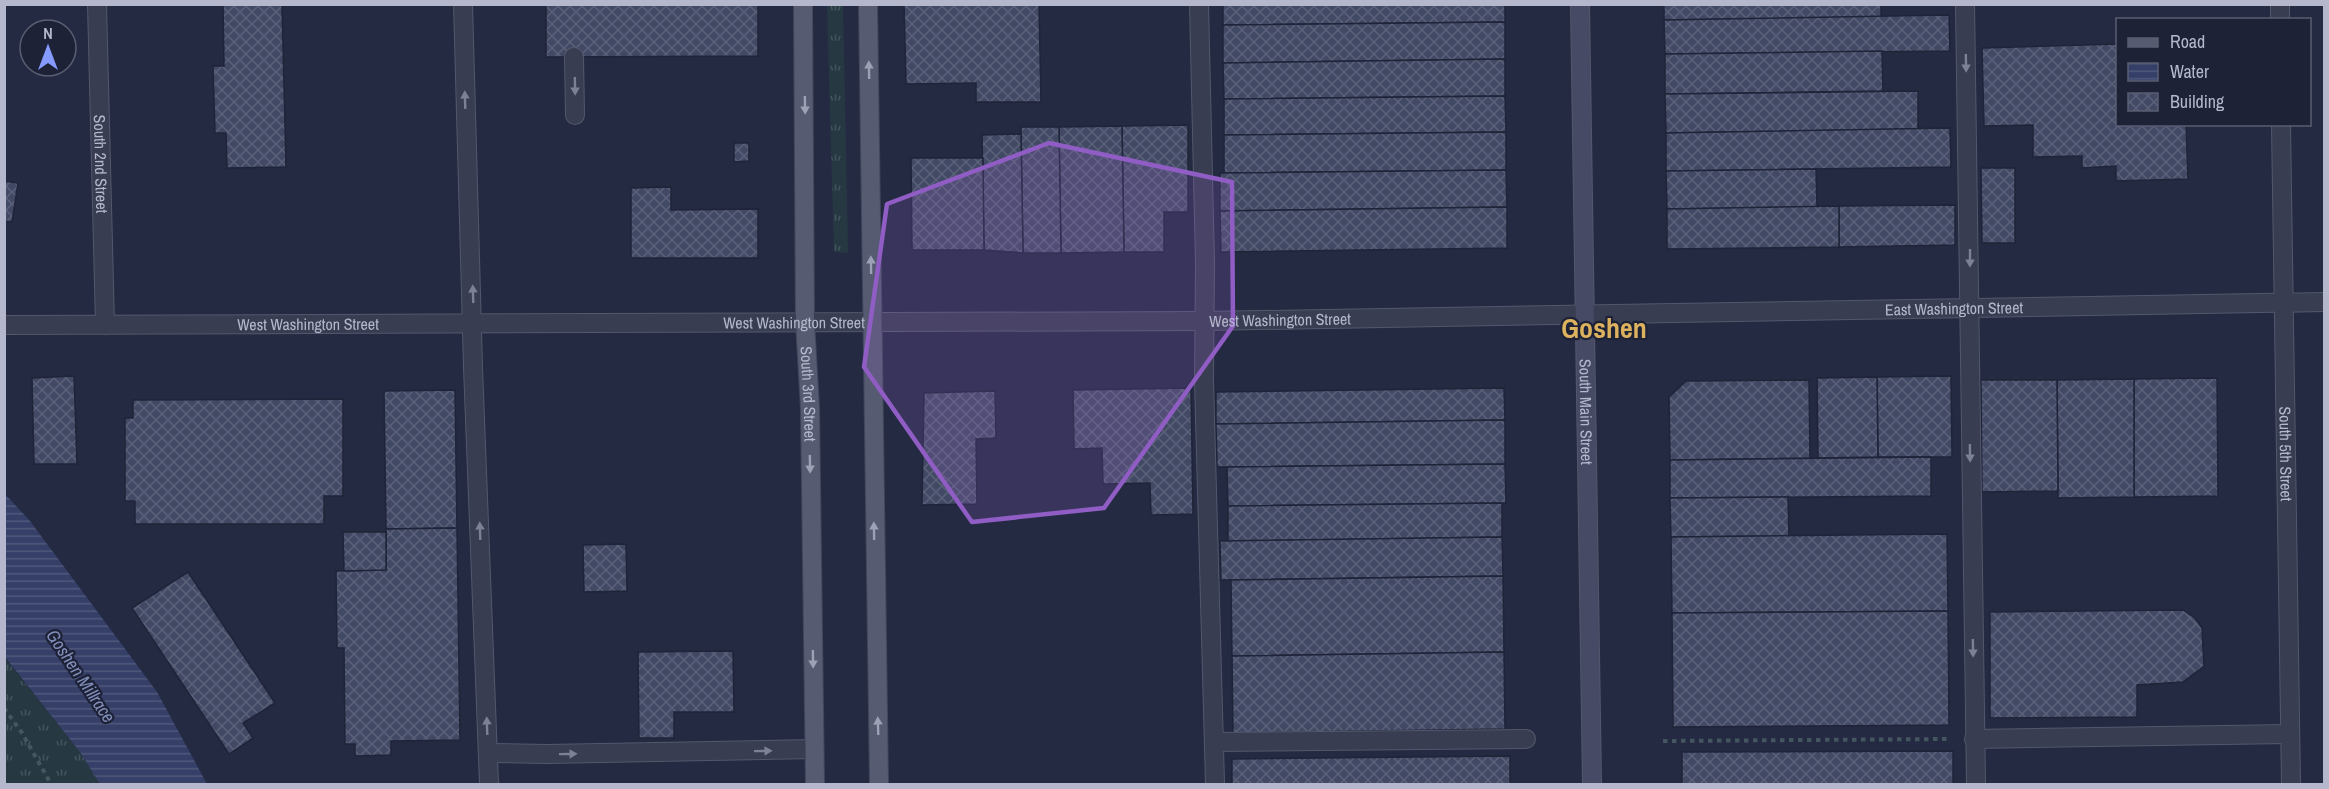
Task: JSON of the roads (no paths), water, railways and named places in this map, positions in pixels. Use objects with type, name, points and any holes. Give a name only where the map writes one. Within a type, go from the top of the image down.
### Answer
[{"type":"main road","name":"South 3rd Street","points":[[803,4],[805,322],[810,408],[815,784]]},
{"type":"main road","points":[[868,4],[879,784]]},
{"type":"street","name":"South 2nd Street","points":[[97,4],[105,325]]},
{"type":"street","points":[[463,4],[474,324],[473,367],[489,784]]},
{"type":"street","points":[[1199,4],[1215,784]]},
{"type":"street","name":"South Main Street","points":[[1580,4],[1592,784]]},
{"type":"street","points":[[1965,4],[1976,784]]},
{"type":"street","points":[[574,57],[575,115]]},
{"type":"street","name":"South 5th Street","points":[[2281,126],[2291,784]]},
{"type":"street","name":"East Washington Street","points":[[1583,313],[2325,302]]},
{"type":"street","name":"West Washington Street","points":[[4,325],[805,322],[873,324],[1204,321],[1583,313]]},
{"type":"street","points":[[1974,739],[2290,734]]},
{"type":"street","points":[[1214,742],[1526,739]]},
{"type":"street","points":[[488,753],[814,749]]},
{"type":"water","name":"Goshen Millrace","points":[[4,493],[30,521],[157,692],[207,784],[100,784],[80,752],[5,657]]},
{"type":"district","name":"Goshen","points":[[1604,328]]}]
